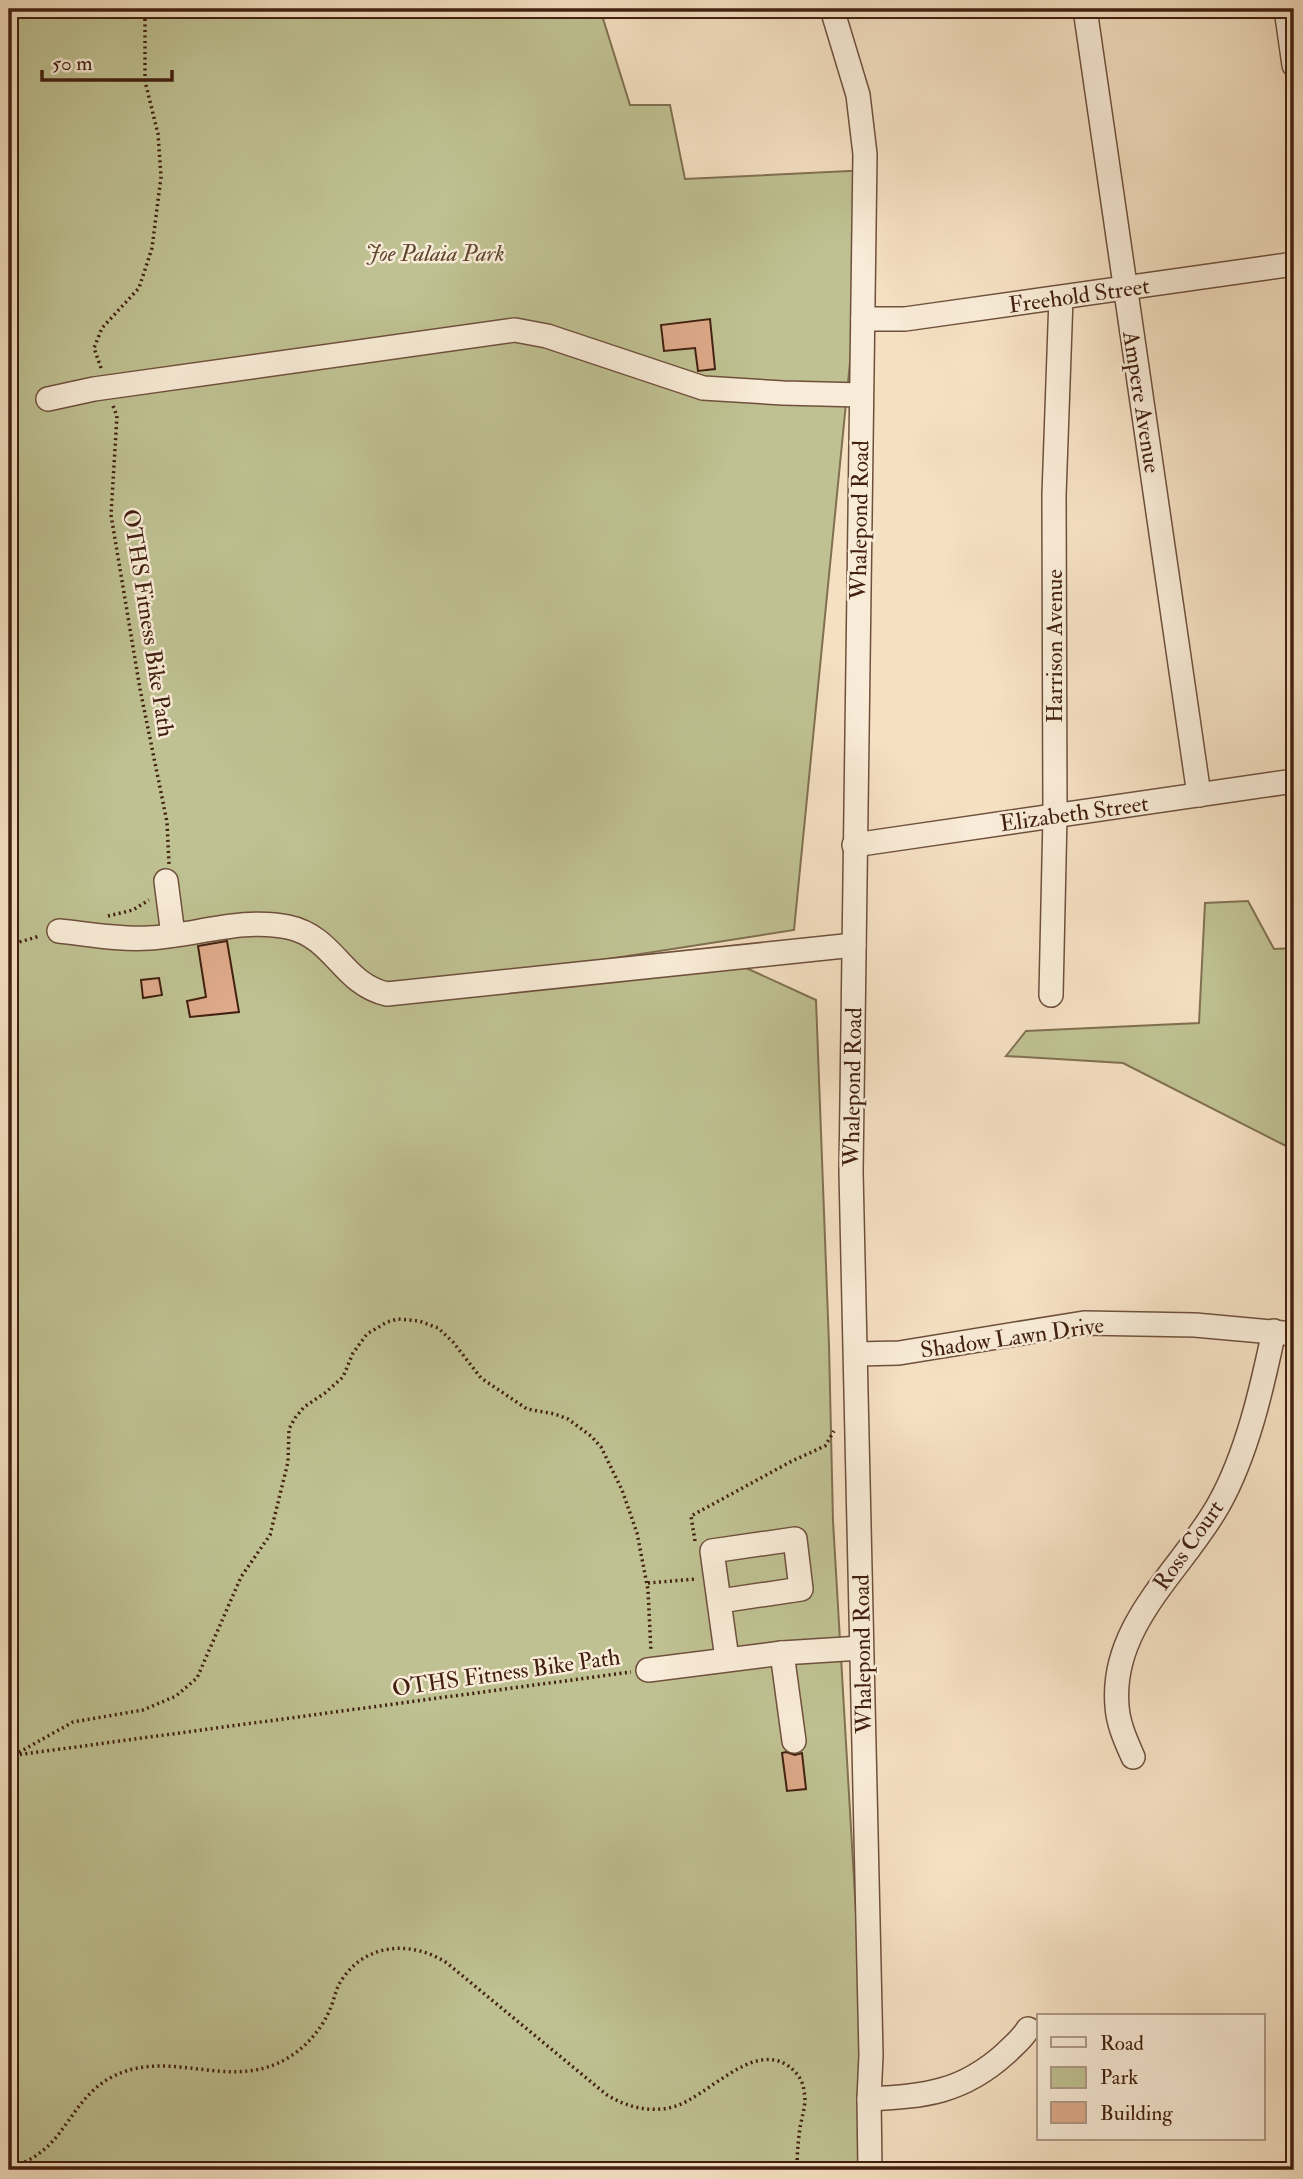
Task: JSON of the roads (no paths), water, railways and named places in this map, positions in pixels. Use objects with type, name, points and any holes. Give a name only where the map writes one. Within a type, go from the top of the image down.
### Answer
[{"type":"street","name":"Whalepond Road","points":[[832,9],[858,94],[865,154],[851,1172],[871,2055],[870,2170]]},
{"type":"street","name":"Ampere Avenue","points":[[1085,9],[1199,795]]},
{"type":"street","points":[[1286,9],[1294,65]]},
{"type":"street","name":"Freehold Street","points":[[863,319],[905,319],[1294,264]]},
{"type":"street","name":"Harrison Avenue","points":[[1051,995],[1055,816],[1054,495],[1061,298]]},
{"type":"street","points":[[48,400],[108,388],[515,330],[547,337],[703,388],[862,395]]},
{"type":"street","name":"Elizabeth Street","points":[[854,845],[1294,781]]},
{"type":"street","points":[[166,881],[173,935]]},
{"type":"street","points":[[59,930],[138,938],[248,925],[289,927],[324,945],[363,985],[373,991],[387,993],[448,989],[854,945]]},
{"type":"street","name":"Shadow Lawn Drive","points":[[856,1354],[899,1353],[1084,1323],[1181,1325],[1284,1333]]},
{"type":"street","name":"Ross Court","points":[[1133,1757],[1120,1725],[1116,1705],[1120,1670],[1127,1647],[1148,1604],[1204,1528],[1229,1485],[1265,1377],[1284,1333]]},
{"type":"street","points":[[720,1601],[727,1659]]},
{"type":"street","points":[[648,1670],[782,1653],[861,1648]]},
{"type":"street","points":[[782,1653],[794,1741]]},
{"type":"street","points":[[869,2099],[917,2097],[954,2087],[989,2068],[1023,2037],[1028,2029]]},
{"type":"park label","name":"Joe Palaia Park","points":[[435,253]]}]
